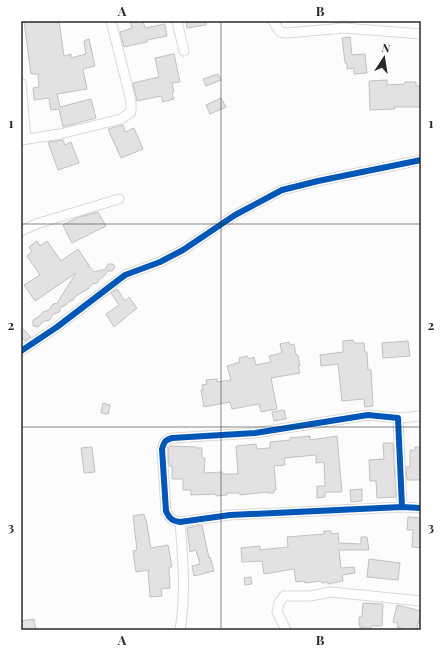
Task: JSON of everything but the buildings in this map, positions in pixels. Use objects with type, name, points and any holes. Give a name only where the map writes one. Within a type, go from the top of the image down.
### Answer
[{"type":"street","points":[[21,83],[23,140],[60,134],[121,119],[131,112],[131,101],[111,21]]},
{"type":"street","points":[[177,21],[184,51]]},
{"type":"street","points":[[273,21],[280,32],[287,33],[344,28],[421,34]]},
{"type":"street","points":[[21,351],[57,327],[125,275],[160,262],[183,250],[235,215],[282,190],[318,181],[421,160]]},
{"type":"street","points":[[21,231],[36,224],[119,200]]},
{"type":"street","points":[[421,416],[398,418],[368,415],[255,433],[172,438],[166,439],[162,449],[166,511],[169,518],[175,521],[180,522],[230,515],[402,507],[421,508]]},
{"type":"street","points":[[398,418],[402,507]]},
{"type":"street","points":[[180,522],[185,573],[180,630]]},
{"type":"street","points":[[286,630],[277,612],[284,596],[310,596],[332,592],[421,601]]},
{"type":"cycle path","points":[[21,351],[57,327],[125,275],[160,262],[183,250],[235,215],[282,190],[318,181],[421,160]]},
{"type":"cycle path","points":[[402,507],[398,418],[368,415],[255,433],[172,438],[163,445],[166,511],[168,516],[177,522],[230,515],[402,507],[421,508]]}]
